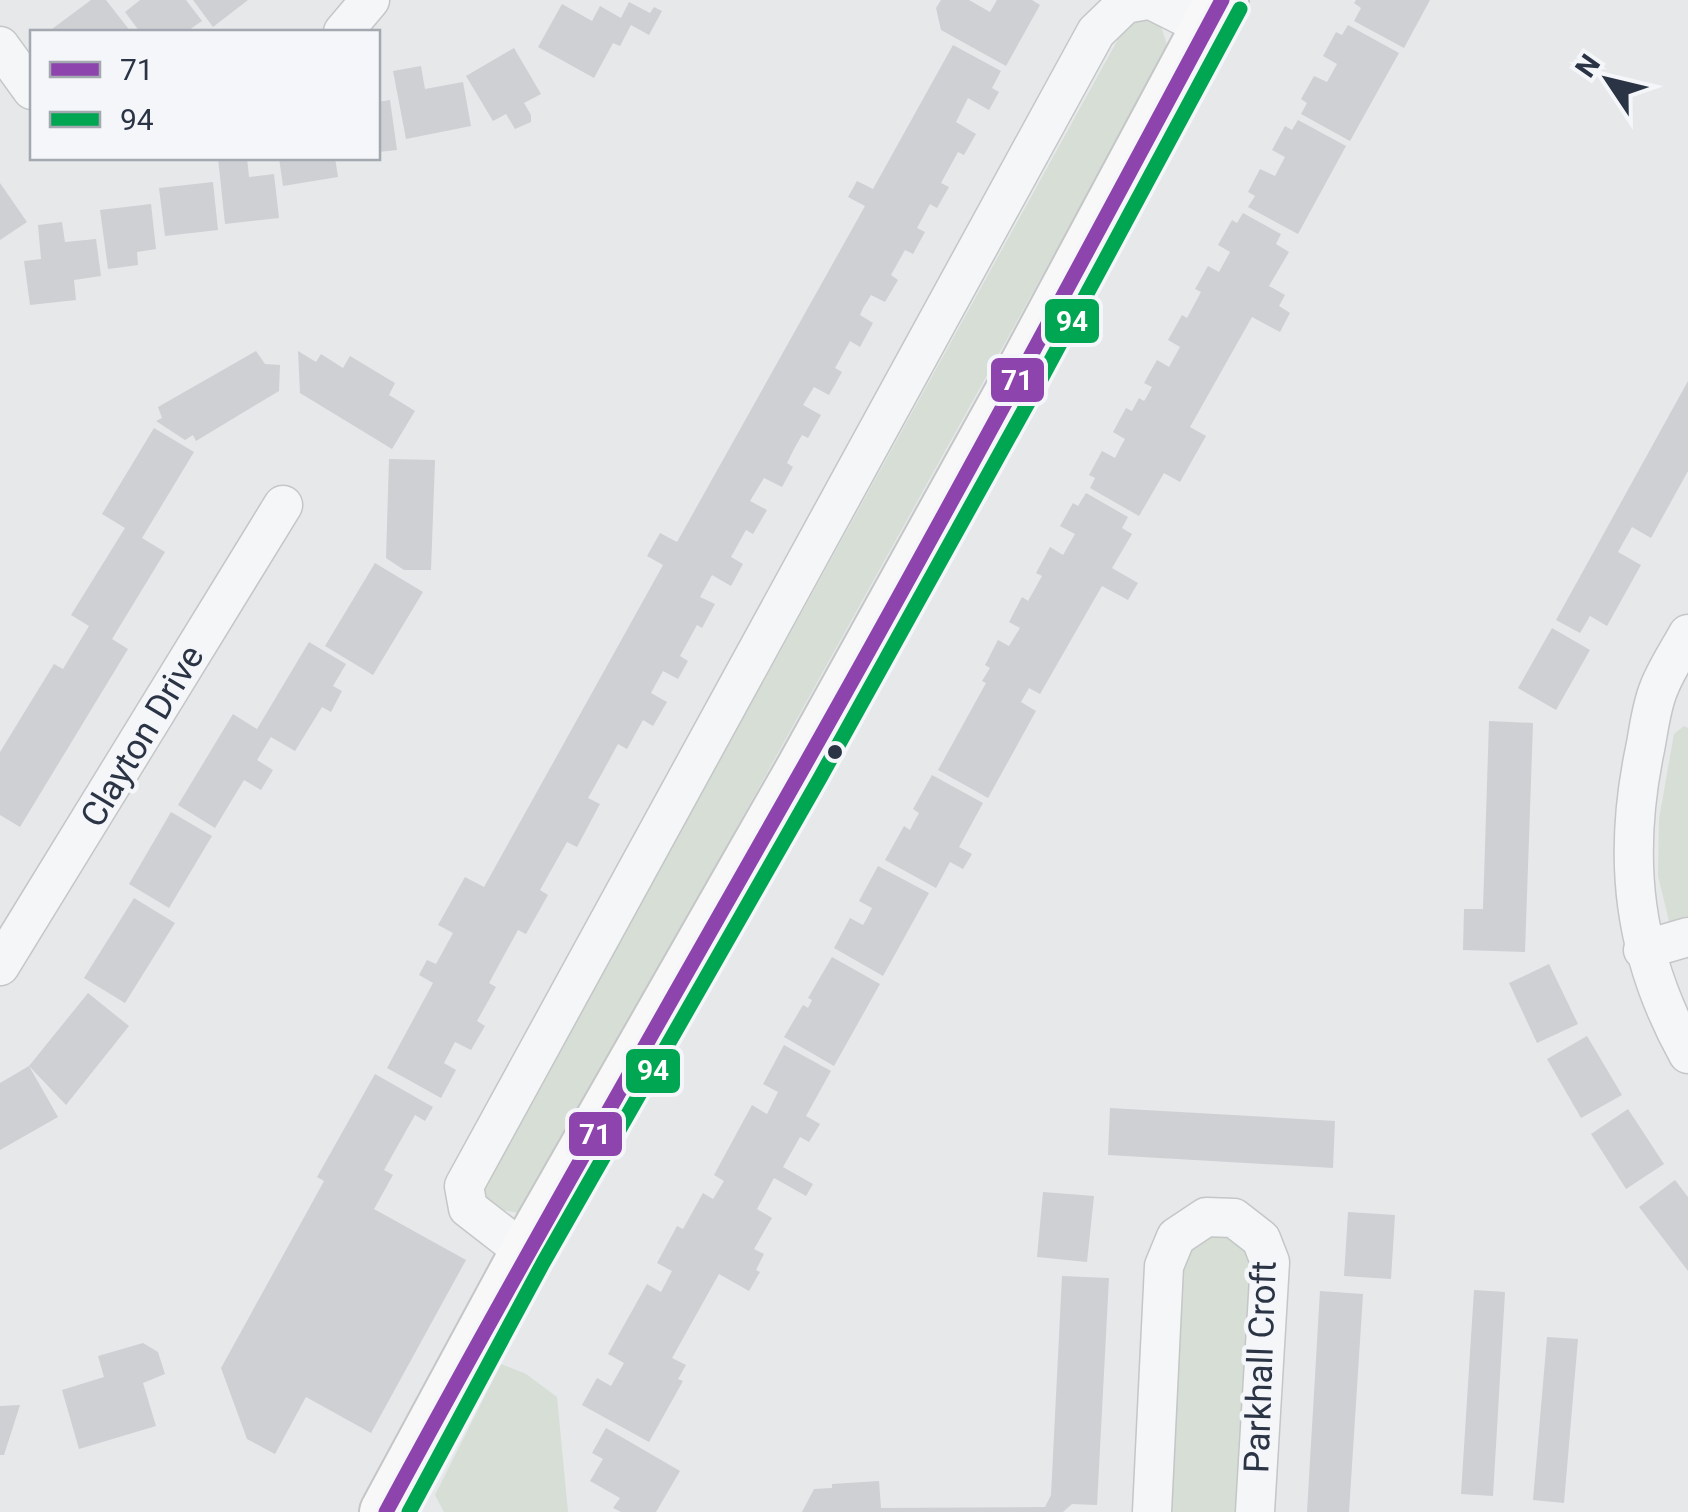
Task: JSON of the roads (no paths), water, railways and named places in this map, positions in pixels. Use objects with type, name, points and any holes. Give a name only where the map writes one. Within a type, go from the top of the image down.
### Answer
[{"type":"main road","points":[[386,1512],[526,1253],[970,466],[1215,14]]},
{"type":"street","points":[[346,30],[370,0]]},
{"type":"street","points":[[526,1253],[468,1208],[464,1186],[1096,32],[1125,4],[1149,0],[1215,14]]},
{"type":"street","points":[[0,46],[30,87]]},
{"type":"street","name":"Clayton Drive","points":[[2,958],[283,505]]},
{"type":"street","points":[[1688,634],[1673,699],[1637,798],[1637,920],[1667,1016],[1688,1054]]},
{"type":"street","points":[[1644,950],[1688,938]]},
{"type":"street","name":"Parkhall Croft","points":[[1152,1512],[1164,1266],[1176,1237],[1206,1217],[1234,1218],[1261,1238],[1270,1262],[1255,1512]]}]
